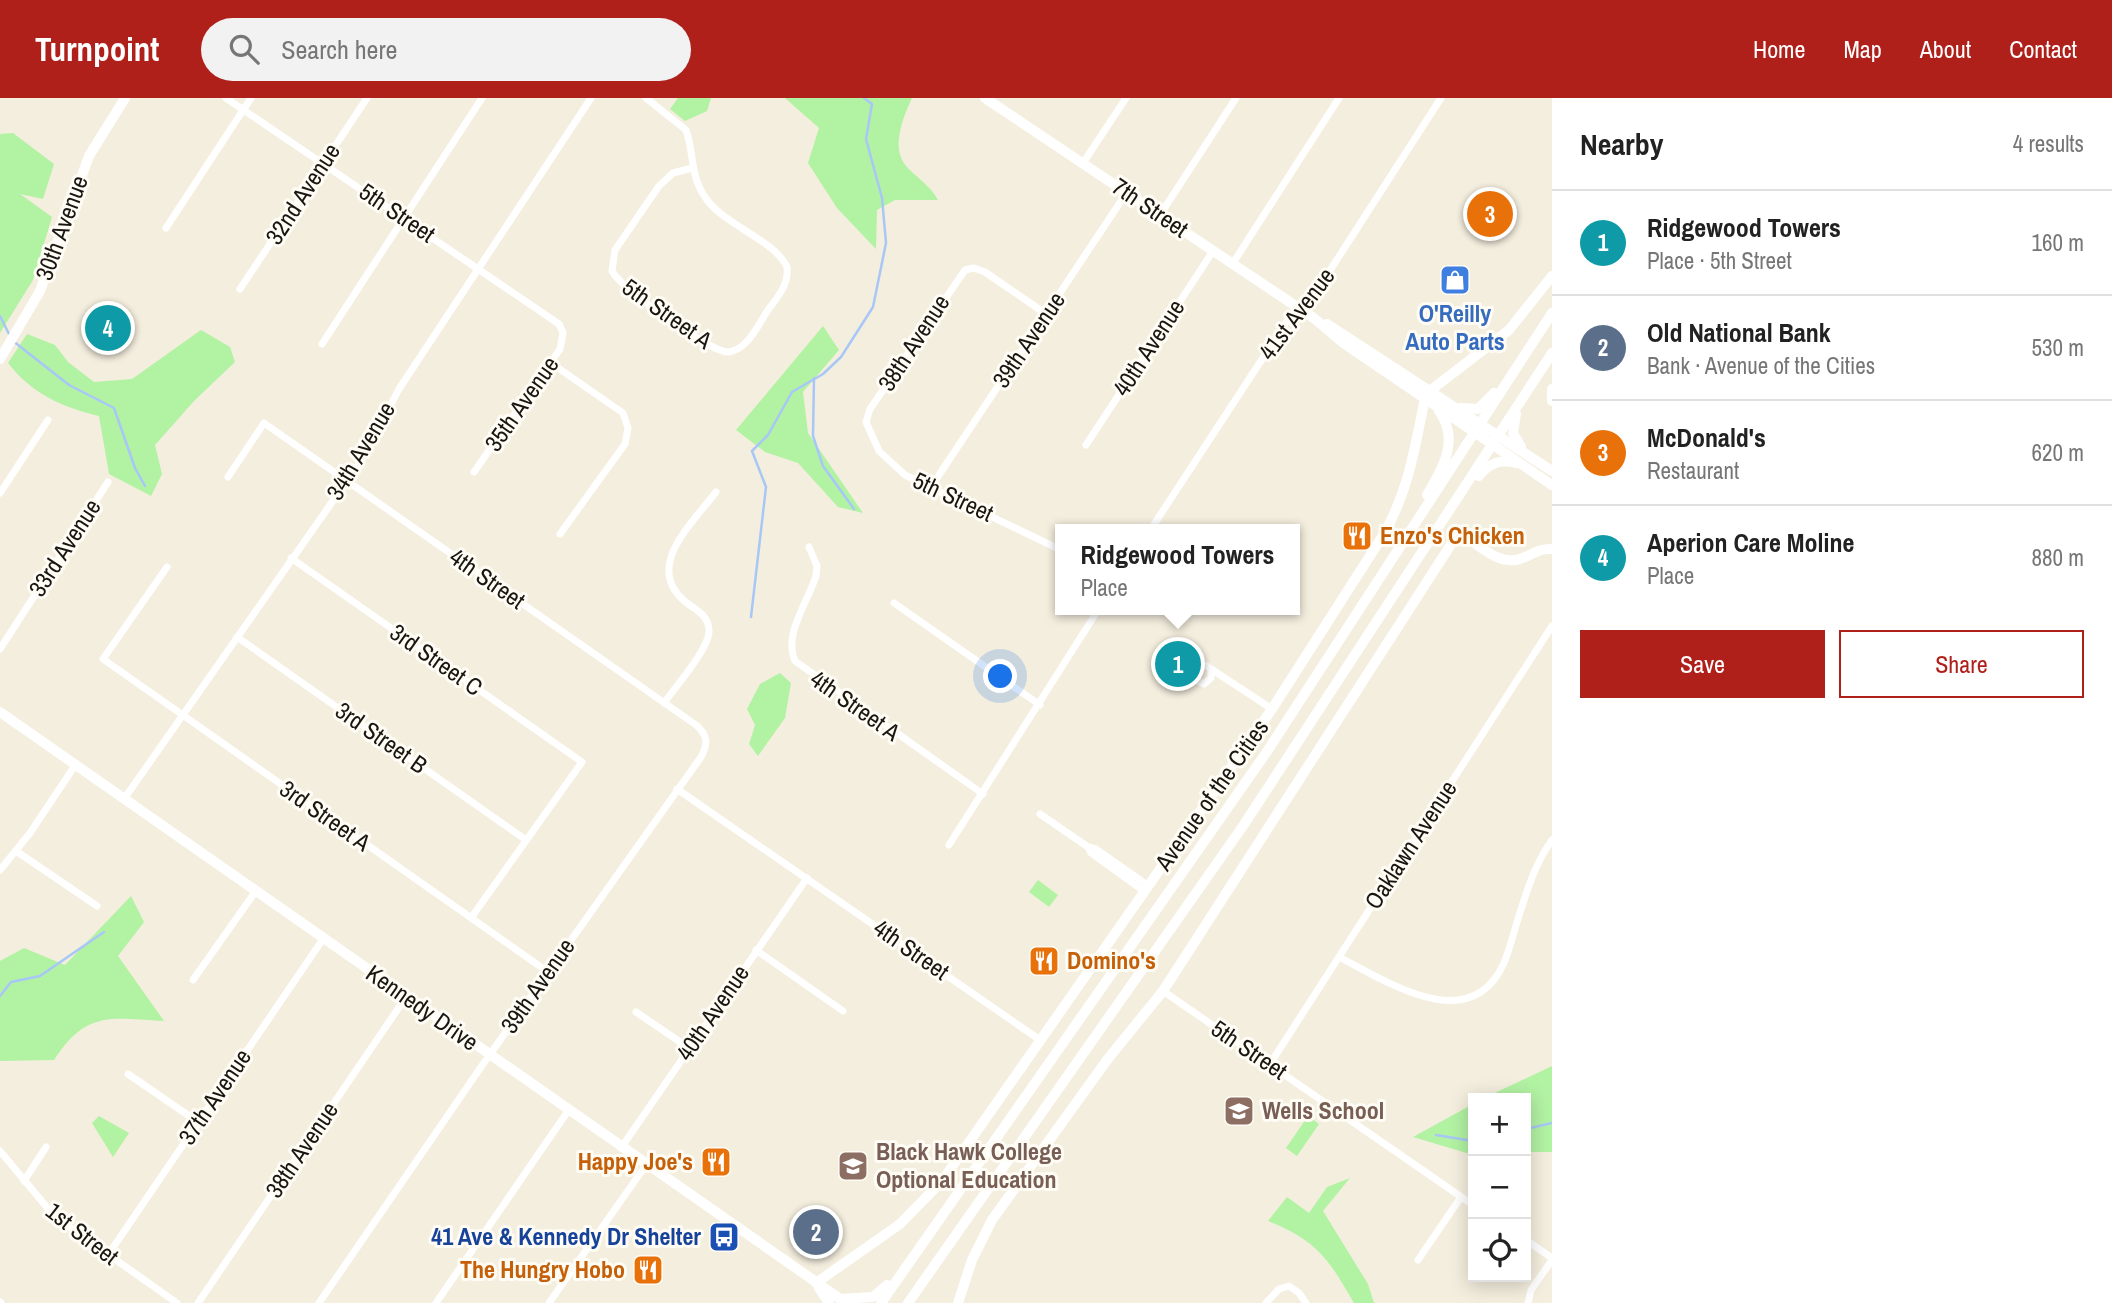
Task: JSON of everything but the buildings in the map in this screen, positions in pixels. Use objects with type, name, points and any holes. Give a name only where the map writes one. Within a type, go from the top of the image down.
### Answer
[{"type":"main road","name":"30th Avenue","points":[[0,359],[40,291],[73,193],[89,156],[125,98]]},
{"type":"main road","name":"7th Street","points":[[985,98],[1315,318],[1342,342],[1496,440],[1549,469]]},
{"type":"main road","points":[[1369,596],[1448,455],[1448,425],[1430,397],[1509,330],[1552,276]]},
{"type":"main road","points":[[1454,405],[1470,411],[1485,404],[1522,349],[1552,312]]},
{"type":"main road","name":"Avenue of the Cities","points":[[881,1303],[1229,808],[1552,312]]},
{"type":"main road","name":"Avenue of the Cities","points":[[909,1301],[1243,826],[1552,353]]},
{"type":"main road","points":[[1552,389],[1552,401]]},
{"type":"main road","name":"7th Street","points":[[1430,397],[1454,405],[1478,428]]},
{"type":"main road","name":"Avenue of the Cities","points":[[816,1283],[889,1232],[927,1198],[1272,709],[1398,510],[1430,397]]},
{"type":"main road","points":[[1522,400],[1513,425],[1514,438],[1549,469]]},
{"type":"main road","name":"7th Street","points":[[1496,440],[1523,465],[1552,485]]},
{"type":"main road","points":[[1420,558],[1485,469],[1504,460],[1523,465]]},
{"type":"main road","points":[[958,1303],[972,1260],[992,1220],[1107,1060],[1163,990],[1459,532],[1497,557],[1508,560],[1520,559],[1540,550],[1552,550]]},
{"type":"main road","name":"Kennedy Drive","points":[[0,712],[816,1283]]},
{"type":"main road","points":[[816,1283],[838,1302],[868,1298],[880,1292],[976,1168]]},
{"type":"street","name":"5th Street","points":[[226,98],[555,319],[564,333]]},
{"type":"street","points":[[166,228],[251,98]]},
{"type":"street","name":"32nd Avenue","points":[[240,289],[366,98]]},
{"type":"street","points":[[322,344],[482,98]]},
{"type":"street","name":"34th Avenue","points":[[124,799],[347,480],[372,442],[399,389],[591,98]]},
{"type":"street","points":[[646,98],[686,130],[692,168]]},
{"type":"street","points":[[1083,163],[1126,98]]},
{"type":"street","points":[[1160,215],[1236,98]]},
{"type":"street","points":[[1233,263],[1339,98]]},
{"type":"street","name":"41st Avenue","points":[[1153,524],[1289,317],[1310,302],[1441,98]]},
{"type":"street","name":"5th Street A","points":[[692,168],[703,195],[717,211],[776,254],[787,267],[783,289],[746,343],[726,352],[709,346],[627,289],[612,271],[615,250],[659,186],[673,173],[692,168]]},
{"type":"street","name":"39th Avenue","points":[[931,487],[1127,192]]},
{"type":"street","name":"40th Avenue","points":[[1086,445],[1213,251]]},
{"type":"street","name":"38th Avenue","points":[[866,422],[870,409],[957,278],[969,268],[985,272],[1046,314]]},
{"type":"street","name":"35th Avenue","points":[[474,472],[551,363],[562,345],[564,333]]},
{"type":"street","points":[[551,363],[623,413],[628,423],[625,444],[561,534]]},
{"type":"street","points":[[0,493],[48,420]]},
{"type":"street","name":"5th Street","points":[[866,422],[874,443],[888,462],[905,475],[1055,547]]},
{"type":"street","name":"4th Street","points":[[228,477],[264,423],[702,730],[706,738]]},
{"type":"street","name":"33rd Avenue","points":[[0,649],[108,482]]},
{"type":"street","points":[[664,703],[704,646],[709,630],[704,616],[674,593],[668,583],[667,565],[673,552],[716,492]]},
{"type":"street","name":"4th Street A","points":[[809,547],[817,566],[816,576],[793,635],[791,648],[795,661],[983,794]]},
{"type":"street","name":"3rd Street C","points":[[291,558],[582,762],[526,840]]},
{"type":"street","name":"3rd Street A","points":[[167,567],[103,659],[548,972]]},
{"type":"street","points":[[894,603],[1040,705]]},
{"type":"street","points":[[949,845],[1095,615]]},
{"type":"street","name":"Oaklawn Avenue","points":[[1270,1063],[1552,626]]},
{"type":"street","name":"3rd Street B","points":[[237,637],[526,840]]},
{"type":"street","points":[[1212,671],[1272,709]]},
{"type":"street","name":"39th Avenue","points":[[319,1303],[489,1056],[701,757],[706,738]]},
{"type":"street","points":[[0,870],[76,764]]},
{"type":"street","name":"4th Street","points":[[677,789],[1040,1040]]},
{"type":"street","points":[[1040,814],[1088,847],[1091,853],[1147,889]]},
{"type":"street","points":[[471,919],[526,840]]},
{"type":"street","points":[[1339,957],[1428,999],[1449,1001],[1475,995],[1489,985],[1503,966],[1531,881],[1552,840]]},
{"type":"street","points":[[16,851],[97,906]]},
{"type":"street","name":"40th Avenue","points":[[621,1148],[807,878]]},
{"type":"street","points":[[193,980],[255,892]]},
{"type":"street","name":"37th Avenue","points":[[108,1255],[323,939]]},
{"type":"street","points":[[756,950],[844,1011]]},
{"type":"street","name":"5th Street","points":[[1163,990],[1468,1202]]},
{"type":"street","name":"38th Avenue","points":[[198,1303],[406,997]]},
{"type":"street","points":[[636,1012],[689,1048]]},
{"type":"street","points":[[128,1074],[198,1122]]},
{"type":"street","points":[[436,1303],[568,1111]]},
{"type":"street","points":[[24,1181],[46,1147]]},
{"type":"street","name":"1st Street","points":[[0,1151],[55,1217],[177,1303]]},
{"type":"street","points":[[549,1303],[646,1165]]},
{"type":"street","points":[[1418,1260],[1461,1197]]},
{"type":"street","points":[[1528,1303],[1531,1290],[1552,1259],[1531,1244]]},
{"type":"street","points":[[1266,1303],[1279,1289],[1294,1288],[1306,1303]]},
{"type":"green space","points":[[678,98],[711,98],[707,111],[685,121],[670,109]]},
{"type":"green space","points":[[785,98],[912,98],[902,123],[899,151],[907,167],[928,186],[938,200],[895,200],[877,210],[876,249],[837,208],[808,163],[819,128]]},
{"type":"green space","points":[[13,133],[54,164],[43,199],[20,194],[52,217],[33,280],[0,333],[0,134]]},
{"type":"green space","points":[[823,326],[839,350],[803,392],[808,433],[863,513],[838,507],[798,463],[765,452],[736,430]]},
{"type":"green space","points":[[201,330],[230,347],[235,362],[194,401],[155,445],[162,474],[151,496],[109,474],[99,416],[49,398],[27,383],[8,363],[27,334],[55,345],[68,362],[94,382],[132,379]]},
{"type":"green space","points":[[780,673],[791,683],[785,718],[758,756],[749,744],[755,725],[747,709],[760,684]]},
{"type":"green space","points":[[1038,880],[1058,895],[1049,907],[1029,892]]},
{"type":"green space","points":[[131,896],[144,922],[118,956],[164,1021],[101,1021],[77,1032],[54,1060],[0,1061],[0,961],[24,948],[65,965]]},
{"type":"green space","points":[[1552,1066],[1552,1152],[1531,1152],[1531,1093],[1495,1093]]},
{"type":"green space","points":[[1468,1107],[1468,1154],[1413,1137]]},
{"type":"green space","points":[[99,1116],[129,1133],[113,1157],[92,1123]]},
{"type":"green space","points":[[1308,1116],[1319,1124],[1297,1156],[1286,1148]]},
{"type":"green space","points":[[1350,1178],[1323,1211],[1368,1284],[1374,1303],[1354,1303],[1320,1253],[1285,1228],[1268,1221],[1287,1197],[1309,1213],[1327,1187]]},
{"type":"waterway","points":[[751,617],[766,487],[752,451],[768,435],[792,392],[823,374],[841,357],[873,307],[886,243],[882,198],[866,139],[872,104],[864,98]]},
{"type":"waterway","points":[[0,316],[10,336]]},
{"type":"waterway","points":[[13,341],[69,385],[114,408],[135,468],[145,486]]},
{"type":"waterway","points":[[814,378],[813,436],[823,466],[854,509]]},
{"type":"waterway","points":[[0,996],[11,982],[40,976],[104,932]]},
{"type":"waterway","points":[[1531,1128],[1552,1123]]},
{"type":"waterway","points":[[1436,1135],[1468,1140]]},
{"type":"place","name":"McDonald's","points":[[1490,214]]},
{"type":"place","name":"O'Reilly Auto Parts","points":[[1455,280]]},
{"type":"place","name":"Aperion Care Moline","points":[[108,328]]},
{"type":"place","name":"Enzo's Chicken","points":[[1357,536]]},
{"type":"place","name":"Ridgewood Towers","points":[[1178,664]]},
{"type":"place","name":"Domino's","points":[[1044,961]]},
{"type":"place","name":"Wells School","points":[[1239,1111]]},
{"type":"place","name":"Happy Joe's","points":[[716,1162]]},
{"type":"place","name":"Black Hawk College Optional Education","points":[[853,1166]]},
{"type":"place","name":"Old National Bank","points":[[816,1232]]},
{"type":"place","name":"41 Ave & Kennedy Dr Shelter","points":[[724,1237]]},
{"type":"place","name":"The Hungry Hobo","points":[[648,1270]]}]
